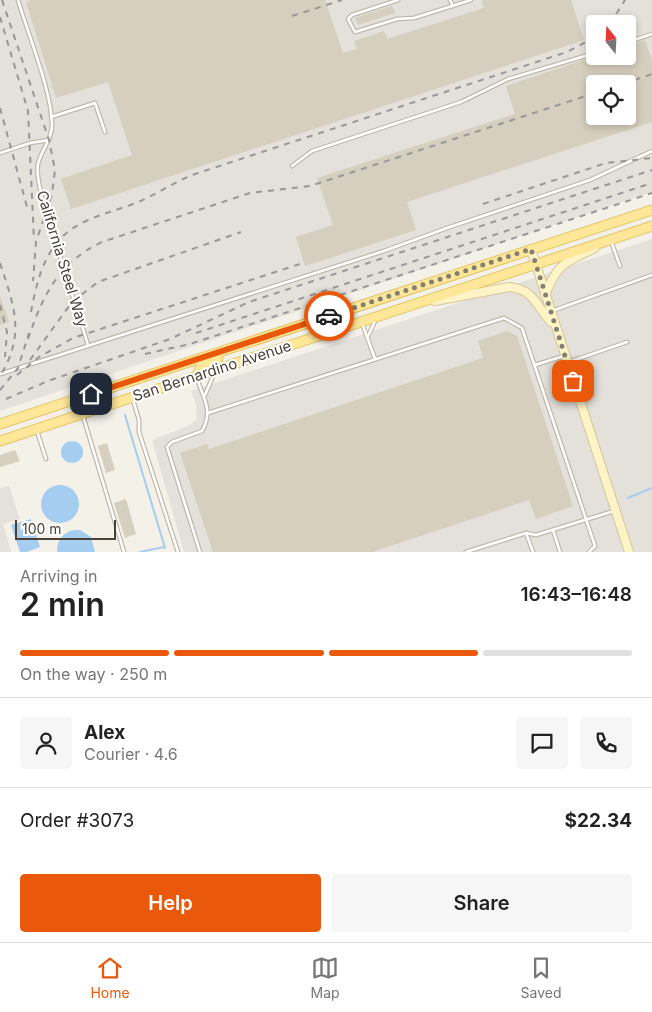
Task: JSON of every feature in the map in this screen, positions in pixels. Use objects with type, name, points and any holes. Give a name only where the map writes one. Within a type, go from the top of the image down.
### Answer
[{"type":"main road","name":"San Bernardino Avenue","points":[[0,424],[652,210]]},
{"type":"main road","name":"San Bernardino Avenue","points":[[0,442],[652,226]]},
{"type":"main road","points":[[362,322],[372,308],[428,289],[461,273]]},
{"type":"main road","points":[[197,376],[201,366],[208,362],[264,344],[292,328]]},
{"type":"street","points":[[545,295],[551,279],[560,266],[611,240]]},
{"type":"street","points":[[531,249],[554,326],[628,552]]},
{"type":"street","points":[[413,305],[509,287],[519,288],[536,299],[554,326]]},
{"type":"lane","name":"California Steel Way","points":[[18,0],[49,102],[51,117],[52,135],[38,164],[42,198],[88,345]]},
{"type":"lane","points":[[398,0],[352,15],[348,19],[352,29],[355,32],[398,19],[414,18],[471,0]]},
{"type":"lane","points":[[450,0],[453,6]]},
{"type":"lane","points":[[636,39],[652,34]]},
{"type":"lane","points":[[292,166],[312,151],[461,102],[508,79],[586,56]]},
{"type":"lane","points":[[51,117],[95,103],[105,132]]},
{"type":"lane","points":[[0,153],[30,143],[49,140]]},
{"type":"lane","points":[[0,374],[384,251],[590,180],[652,152]]},
{"type":"lane","points":[[611,240],[620,266]]},
{"type":"lane","points":[[550,312],[652,275]]},
{"type":"lane","points":[[368,336],[377,317]]},
{"type":"lane","points":[[208,413],[504,318],[522,328],[595,546],[589,552]]},
{"type":"lane","points":[[362,322],[375,359]]},
{"type":"lane","points":[[535,365],[566,359],[627,342]]},
{"type":"lane","points":[[200,552],[167,447],[172,442],[202,431],[209,419],[205,395],[211,377],[219,369]]},
{"type":"lane","points":[[197,376],[200,390],[205,395]]},
{"type":"lane","points":[[132,398],[139,420],[139,432],[178,552]]},
{"type":"lane","points":[[83,414],[124,552]]},
{"type":"lane","points":[[36,430],[46,459]]},
{"type":"lane","points":[[466,552],[526,533],[536,535],[616,511]]},
{"type":"lane","points":[[553,530],[560,552]]},
{"type":"lane","points":[[526,533],[533,552]]},
{"type":"shaded area","points":[[0,0],[652,0],[652,192],[0,411]]},
{"type":"shaded area","points":[[652,239],[652,552],[184,552],[152,440],[188,426],[197,419],[196,404],[191,391]]},
{"type":"shaded area","points":[[9,486],[20,519],[3,524],[11,552],[0,552],[0,488]]},
{"type":"water","points":[[72,441],[82,448],[83,452],[76,462],[72,463],[62,456],[61,452],[68,442]]},
{"type":"water","points":[[60,485],[73,491],[79,504],[73,517],[60,523],[47,517],[41,504],[47,491]]},
{"type":"water","points":[[31,519],[40,547],[27,552],[20,552],[11,525]]},
{"type":"water","points":[[80,530],[91,537],[95,552],[57,552],[61,538],[66,533]]},
{"type":"building","points":[[31,0],[325,0],[343,53],[357,49],[354,41],[384,31],[387,39],[484,8],[481,1],[484,0],[571,0],[584,40],[71,209],[61,179],[132,155],[108,82],[56,98],[26,2]]},
{"type":"building","points":[[392,6],[395,13],[358,25],[355,18]]},
{"type":"building","points":[[645,40],[652,60],[652,122],[407,202],[416,230],[305,266],[296,237],[333,225],[317,178],[515,114],[506,86],[586,59],[586,65],[636,65],[636,43]]},
{"type":"building","points":[[0,296],[9,322],[0,325]]},
{"type":"building","points":[[507,331],[517,336],[573,506],[536,519],[529,500],[372,552],[213,552],[180,453],[207,444],[209,449],[483,358],[478,341]]},
{"type":"building","points":[[107,443],[115,470],[106,473],[98,446]]},
{"type":"building","points":[[15,450],[20,461],[0,467],[0,455]]},
{"type":"building","points":[[126,499],[136,534],[125,538],[114,503]]},
{"type":"waterway","points":[[125,415],[165,548]]},
{"type":"waterway","points":[[628,498],[652,488]]},
{"type":"waterway","points":[[140,552],[164,547]]},
{"type":"railway","points":[[2,0],[49,140],[55,170],[52,194],[36,242],[33,281]]},
{"type":"railway","points":[[292,16],[342,0]]},
{"type":"railway","points":[[616,15],[625,0]]},
{"type":"railway","points":[[0,17],[28,111],[34,240]]},
{"type":"railway","points":[[31,312],[37,285],[46,259],[62,237],[86,221],[141,201],[195,174],[567,52],[586,42]]},
{"type":"railway","points":[[636,80],[652,74]]},
{"type":"railway","points":[[28,339],[46,295],[63,270],[87,250],[102,242],[250,193],[310,186],[586,96]]},
{"type":"railway","points":[[0,108],[27,207]]},
{"type":"railway","points":[[483,204],[606,163],[652,158]]},
{"type":"railway","points":[[6,399],[48,381],[170,339],[249,302],[652,170]]},
{"type":"railway","points":[[196,333],[652,183]]},
{"type":"railway","points":[[145,354],[190,344],[652,193]]},
{"type":"railway","points":[[30,360],[72,302],[98,282],[241,232]]},
{"type":"railway","points":[[0,263],[10,293],[15,320],[13,347],[0,376]]},
{"type":"railway","points":[[17,375],[39,357],[73,338],[303,263]]},
{"type":"railway","points":[[0,305],[7,332],[5,357]]},
{"type":"railway","points":[[0,390],[18,368],[29,333]]},
{"type":"way so far","points":[[329,316],[531,249],[573,381]]},
{"type":"route","points":[[91,394],[329,316]]}]
